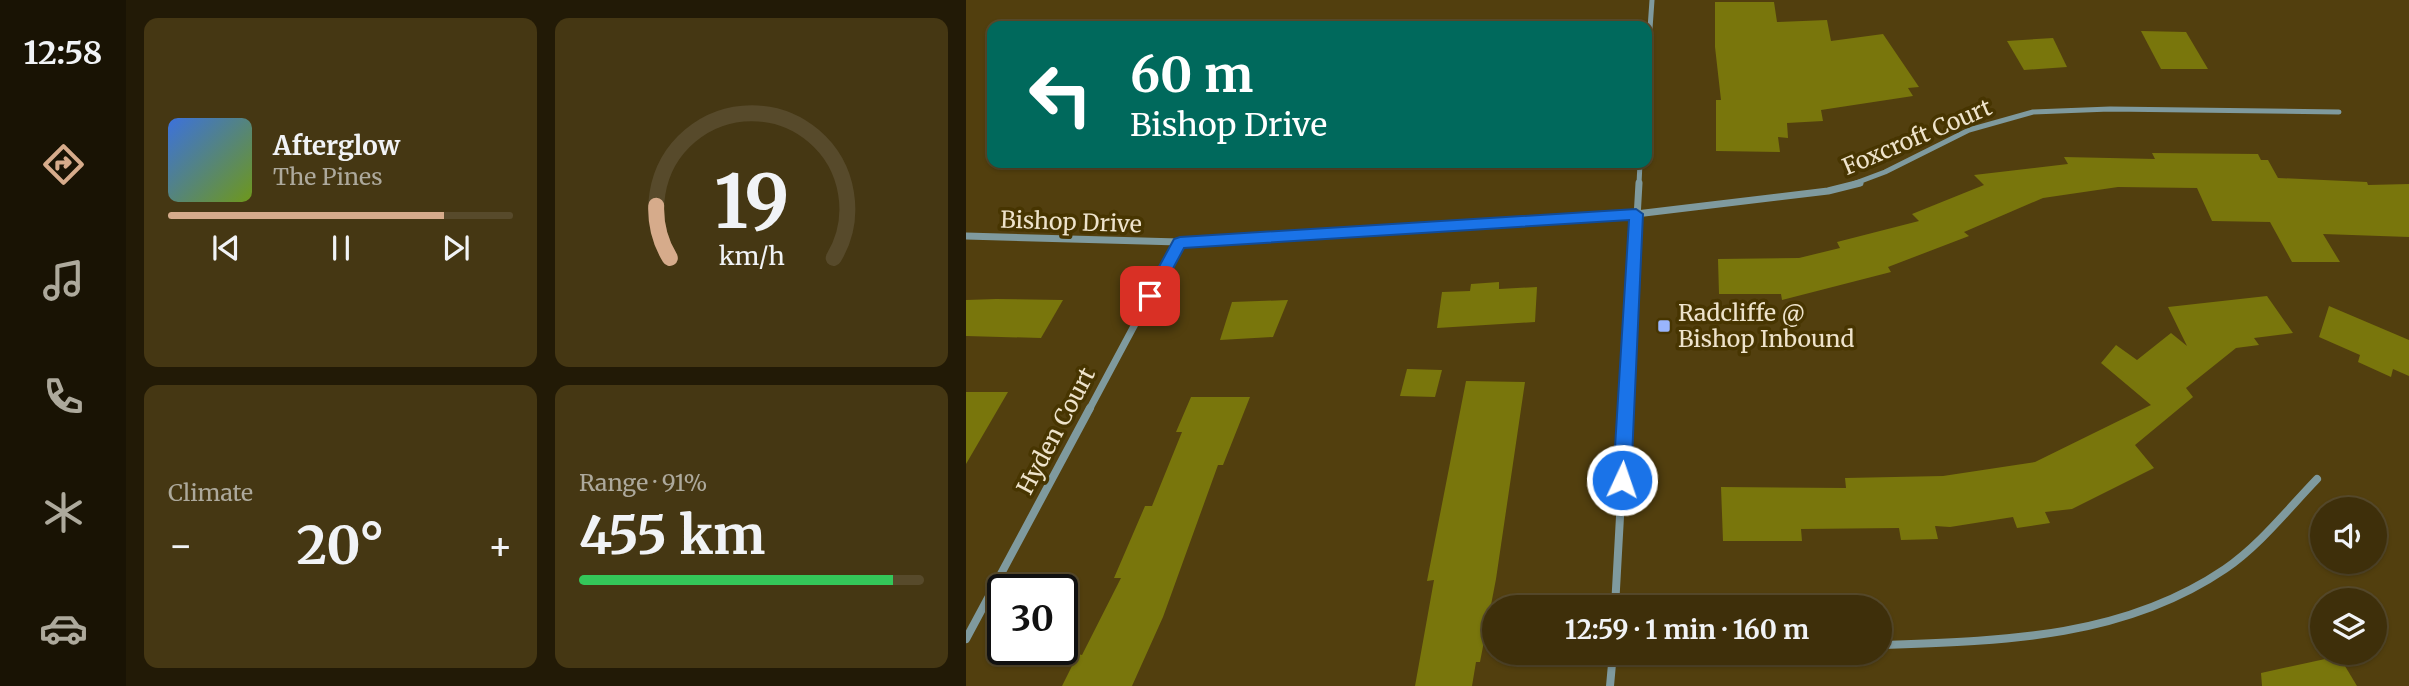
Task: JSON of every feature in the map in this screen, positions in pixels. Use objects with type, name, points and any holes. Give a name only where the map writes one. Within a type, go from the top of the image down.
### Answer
[{"type":"street","points":[[1651,21],[1652,0]]},
{"type":"street","name":"Foxcroft Court","points":[[1636,214],[1828,191],[1862,182],[1969,130],[2033,112],[2099,109],[2339,112]]},
{"type":"street","points":[[1616,595],[1640,168]]},
{"type":"street","name":"Bishop Drive","points":[[966,236],[1180,242],[1636,214]]},
{"type":"street","name":"Hyden Court","points":[[966,639],[1180,242]]},
{"type":"street","points":[[1892,644],[2020,639],[2080,631],[2135,617],[2185,594],[2228,566],[2317,479]]},
{"type":"street","points":[[1610,686],[1612,665]]},
{"type":"building","points":[[1715,2],[1774,2],[1777,22],[1827,20],[1831,41],[1883,34],[1919,87],[1908,88],[1913,96],[1821,110],[1823,121],[1787,123],[1788,138],[1778,137],[1780,152],[1716,151],[1716,100],[1721,100],[1715,47]]},
{"type":"building","points":[[2141,31],[2186,32],[2208,69],[2161,69]]},
{"type":"building","points":[[2053,38],[2067,67],[2024,70],[2007,41]]},
{"type":"building","points":[[2152,153],[2258,154],[2261,160],[2268,160],[2278,178],[2367,182],[2368,185],[2409,184],[2409,237],[2323,234],[2340,262],[2292,262],[2270,222],[2212,221],[2197,188],[2118,187],[2043,198],[1964,232],[1969,236],[1888,267],[1891,272],[1782,300],[1781,294],[1719,294],[1718,259],[1799,258],[1840,248],[1837,242],[1919,221],[1912,214],[1984,185],[1974,175],[2068,164],[2064,157],[2155,159]]},
{"type":"building","points":[[1499,282],[1499,289],[1537,287],[1535,322],[1437,328],[1442,292],[1470,291],[1471,284]]},
{"type":"building","points":[[2267,296],[2293,333],[2254,338],[2259,345],[2236,348],[2186,388],[2193,397],[2135,445],[2154,468],[2072,509],[2045,512],[2050,523],[2017,528],[2013,517],[1950,527],[1935,526],[1938,539],[1901,540],[1899,528],[1801,529],[1802,541],[1723,541],[1721,487],[1846,488],[1845,478],[1943,476],[2035,462],[2151,405],[2101,363],[2116,345],[2137,360],[2171,333],[2187,346],[2168,307]]},
{"type":"building","points":[[966,300],[1063,300],[1041,338],[966,336]]},
{"type":"building","points":[[1288,300],[1273,337],[1220,340],[1232,302]]},
{"type":"building","points":[[2329,306],[2409,340],[2409,376],[2393,369],[2391,377],[2358,362],[2360,355],[2319,337]]},
{"type":"building","points":[[1407,369],[1442,370],[1435,397],[1400,396]]},
{"type":"building","points":[[1466,381],[1525,382],[1493,595],[1482,595],[1482,652],[1480,662],[1476,662],[1472,686],[1415,686],[1434,580],[1427,581]]},
{"type":"building","points":[[966,392],[1008,392],[966,464]]},
{"type":"building","points":[[1191,397],[1250,397],[1223,465],[1218,465],[1163,617],[1132,686],[1062,686],[1072,665],[1078,665],[1078,654],[1082,655],[1121,578],[1114,578],[1145,506],[1152,506],[1182,432],[1176,432]]},
{"type":"building","points":[[2310,662],[2310,665],[2344,665],[2357,686],[2262,686],[2261,673]]},
{"type":"place","name":"Radcliffe @ Bishop Inbound","points":[[1664,326]]},
{"type":"route","points":[[1150,296],[1180,242],[1636,214],[1622,480]]}]
